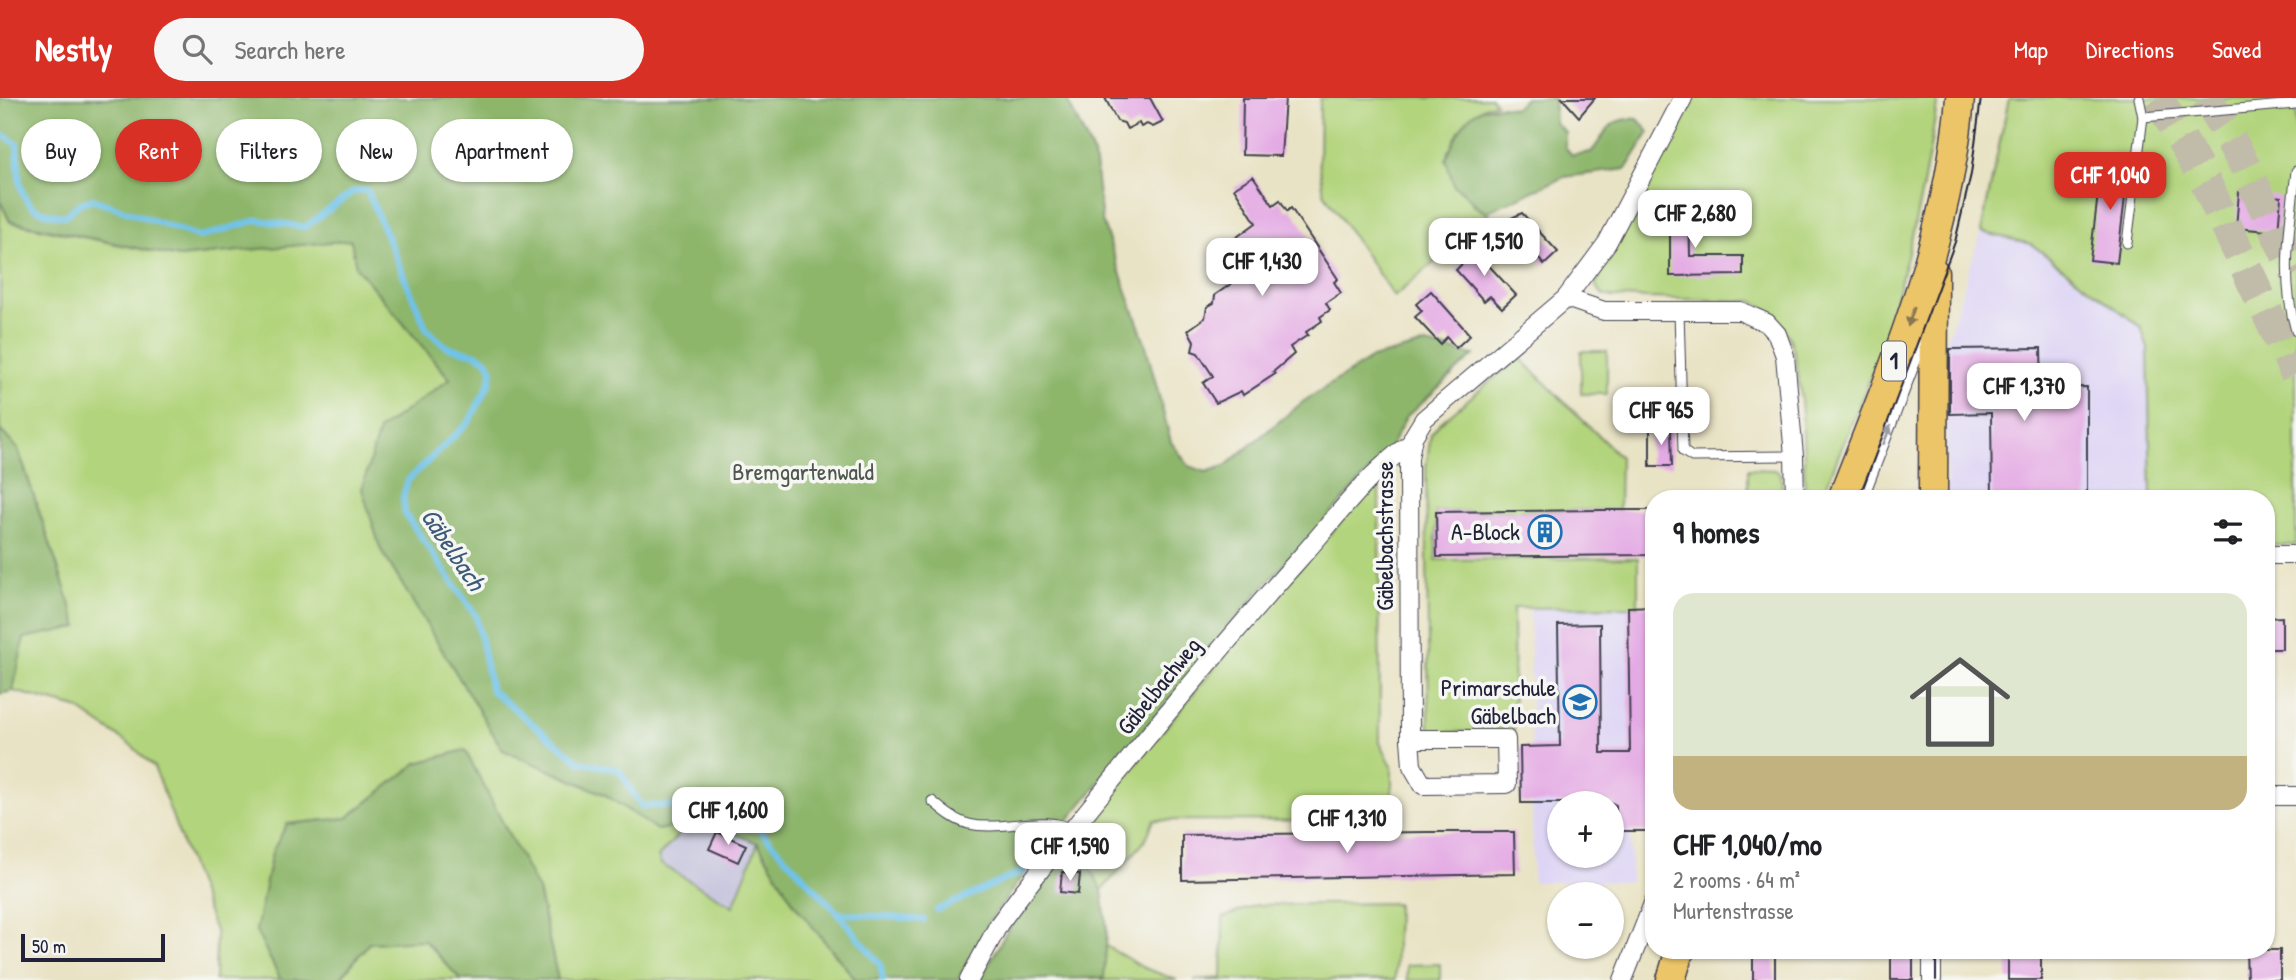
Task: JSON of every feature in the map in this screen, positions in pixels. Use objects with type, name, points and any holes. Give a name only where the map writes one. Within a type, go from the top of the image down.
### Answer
[{"type":"main road","name":"1","points":[[1846,490],[1933,252],[1952,161],[1960,98]]},
{"type":"main road","name":"1","points":[[1933,252],[1933,490]]},
{"type":"main road","points":[[1671,980],[1677,959]]},
{"type":"street","name":"Gäbelbachstrasse","points":[[1410,739],[1506,739],[1507,784],[1423,785],[1412,766],[1410,739],[1411,443],[1424,419],[1566,298],[1607,243],[1683,98]]},
{"type":"street","points":[[1566,298],[1604,311],[1749,313],[1772,327],[1785,356],[1795,490]]},
{"type":"street","name":"Gäbelbachweg","points":[[969,980],[999,924],[1260,602],[1370,480],[1411,443]]},
{"type":"street","points":[[2275,555],[2296,555]]},
{"type":"street","points":[[2275,796],[2296,796]]},
{"type":"street","points":[[1623,980],[1645,924]]},
{"type":"street","points":[[1932,959],[1932,980]]},
{"type":"lane","points":[[2127,243],[2143,117],[2139,98]]},
{"type":"lane","points":[[2143,117],[2296,104]]},
{"type":"lane","points":[[2296,171],[2286,269],[2289,311],[2296,331]]},
{"type":"lane","points":[[1679,311],[1683,451],[1692,457],[1794,456]]},
{"type":"lane","points":[[1866,490],[1934,314]]},
{"type":"lane","points":[[1854,469],[1856,490]]},
{"type":"lane","points":[[932,801],[956,819],[970,824],[1056,824],[1074,830]]},
{"type":"shaded area","points":[[1981,232],[2031,244],[2141,327],[2148,349],[2151,490],[1947,490],[1946,343]]},
{"type":"shaded area","name":"Primarschule Gäbelbach","points":[[1628,607],[1631,882],[1533,882],[1530,608]]},
{"type":"shaded area","points":[[688,824],[718,827],[758,843],[734,906],[661,864],[658,857]]},
{"type":"green space","name":"Bremgartenwald","points":[[0,98],[1066,98],[1094,155],[1102,221],[1146,346],[1171,442],[1189,466],[1206,472],[1225,466],[1304,401],[1372,358],[1426,344],[1474,355],[1406,417],[1389,450],[1256,595],[1029,867],[991,919],[958,980],[856,980],[795,905],[758,843],[718,827],[688,824],[657,830],[604,794],[503,750],[380,548],[362,489],[379,430],[450,379],[356,267],[351,240],[179,257],[10,221],[0,201]]},
{"type":"green space","points":[[1320,98],[1491,98],[1496,103],[1473,115],[1449,151],[1473,205],[1489,215],[1394,297],[1324,193],[1319,162]]},
{"type":"green space","points":[[1525,98],[1554,98],[1555,123],[1565,132],[1565,147],[1572,155],[1591,152],[1608,128],[1619,121],[1638,119],[1649,132],[1626,169],[1564,177],[1486,212],[1454,186],[1446,160],[1456,135],[1470,117],[1489,107],[1515,108]]},
{"type":"green space","points":[[1693,98],[1938,98],[1928,160],[1900,283],[1868,383],[1825,490],[1805,490],[1802,414],[1797,369],[1788,335],[1772,315],[1753,301],[1612,297],[1603,295],[1595,285]]},
{"type":"green space","points":[[2009,98],[2296,98],[2296,545],[2275,545],[2275,490],[2151,490],[2148,349],[2141,327],[2031,244],[1981,232]]},
{"type":"green space","points":[[0,201],[10,222],[179,257],[351,239],[356,267],[450,379],[379,430],[380,548],[503,750],[604,794],[657,830],[688,824],[658,857],[661,864],[733,906],[758,843],[795,905],[856,980],[558,980],[538,890],[417,763],[347,818],[287,824],[256,931],[281,980],[215,980],[216,934],[154,767],[132,746],[77,708],[13,691],[23,638],[78,627],[18,449],[0,430]]},
{"type":"green space","points":[[1581,351],[1607,351],[1607,394],[1581,394]]},
{"type":"green space","points":[[1519,357],[1620,457],[1619,510],[1436,512],[1436,560],[1638,558],[1638,607],[1513,608],[1514,731],[1429,732],[1426,467],[1431,434],[1440,423]]},
{"type":"green space","points":[[0,430],[18,449],[78,627],[24,638],[13,691],[0,694]]},
{"type":"green space","points":[[1748,469],[1775,470],[1781,474],[1782,490],[1748,490]]},
{"type":"green space","points":[[1372,487],[1379,488],[1380,743],[1392,766],[1392,821],[1154,820],[1145,841],[1102,890],[1085,859],[1069,857],[1079,844],[1080,833],[1244,631]]},
{"type":"green space","points":[[465,750],[538,890],[558,980],[461,980],[424,940],[369,943],[339,980],[281,980],[256,931],[272,852],[287,824],[347,818],[417,763]]},
{"type":"green space","points":[[1062,857],[1085,859],[1102,890],[1107,930],[1104,978],[980,980],[1007,931]]},
{"type":"green space","points":[[1397,903],[1395,980],[1194,980],[1222,978],[1223,918],[1255,905]]},
{"type":"green space","points":[[424,940],[461,980],[339,980],[369,943]]},
{"type":"green space","points":[[1106,946],[1144,968],[1177,980],[1102,980]]},
{"type":"green space","points":[[1440,964],[1440,980],[1407,980],[1407,965]]},
{"type":"building","points":[[1105,98],[1150,98],[1163,122],[1153,127],[1147,124],[1141,127],[1139,123],[1127,129],[1124,123],[1117,121]]},
{"type":"building","points":[[1243,98],[1285,98],[1281,156],[1242,155]]},
{"type":"building","points":[[1562,98],[1595,98],[1579,117]]},
{"type":"building","points":[[2102,161],[2129,164],[2117,263],[2090,260]]},
{"type":"building","points":[[1253,176],[1273,205],[1280,200],[1287,211],[1291,208],[1338,279],[1334,282],[1341,293],[1326,303],[1330,310],[1320,317],[1322,321],[1290,347],[1294,354],[1273,372],[1275,374],[1243,395],[1241,391],[1216,403],[1203,383],[1213,376],[1198,353],[1192,351],[1194,341],[1188,330],[1205,318],[1207,307],[1214,303],[1215,295],[1231,284],[1211,256],[1256,223],[1234,188]]},
{"type":"building","points":[[2239,192],[2281,197],[2278,232],[2236,228]]},
{"type":"building","points":[[1670,202],[1689,202],[1690,256],[1743,256],[1743,275],[1670,276]]},
{"type":"building","points":[[1522,213],[1558,252],[1544,265],[1535,254],[1528,260],[1502,230],[1509,225],[1505,221]]},
{"type":"building","points":[[1471,246],[1516,295],[1502,308],[1490,296],[1484,301],[1456,270],[1462,264],[1457,259]]},
{"type":"building","points":[[1431,291],[1470,335],[1456,348],[1447,337],[1440,344],[1415,317],[1422,311],[1416,304]]},
{"type":"building","points":[[2041,348],[2042,388],[2087,387],[2087,490],[1992,490],[1991,413],[1950,414],[1950,349]]},
{"type":"building","points":[[1650,428],[1671,428],[1672,466],[1650,466]]},
{"type":"building","name":"A-Block","points":[[1645,510],[1645,555],[1437,557],[1436,512]]},
{"type":"building","points":[[1645,606],[1645,831],[1624,831],[1624,791],[1547,791],[1547,803],[1521,803],[1520,747],[1560,746],[1558,625],[1600,624],[1601,753],[1630,753],[1628,607]]},
{"type":"building","points":[[2275,617],[2282,617],[2282,649],[2275,649]]},
{"type":"building","points":[[717,832],[746,845],[738,862],[709,849]]},
{"type":"building","points":[[1514,832],[1515,874],[1182,880],[1182,835]]},
{"type":"building","points":[[1062,872],[1080,874],[1078,894],[1060,892]]},
{"type":"building","points":[[2275,950],[2280,950],[2280,980],[2247,980],[2246,959],[2275,959]]},
{"type":"building","points":[[1753,959],[1775,959],[1775,980],[1753,980]]},
{"type":"building","points":[[1891,959],[1913,959],[1913,980],[1891,980]]},
{"type":"building","points":[[2008,959],[2041,959],[2041,980],[2008,980]]},
{"type":"waterway","name":"Gäbelbach","points":[[0,133],[17,144],[23,194],[29,203],[49,214],[65,216],[79,204],[92,199],[200,237],[257,220],[305,227],[353,192],[367,190],[427,330],[447,347],[476,354],[487,360],[492,371],[489,384],[469,422],[408,480],[403,497],[405,514],[476,616],[491,690],[580,762],[619,770],[641,806],[700,806],[748,818],[838,913],[880,964],[883,980]]},
{"type":"waterway","points":[[937,910],[1035,866]]},
{"type":"waterway","points":[[838,913],[924,920]]},
{"type":"tunnel","points":[[2158,98],[2206,183],[2296,374]]},
{"type":"tunnel","points":[[2207,98],[2243,162],[2296,274]]},
{"type":"tram line","points":[[1862,490],[1955,242],[1971,174],[1981,98]]},
{"type":"tram line","points":[[1936,959],[1936,980]]},
{"type":"place","name":"A-Block","points":[[1545,532]]},
{"type":"place","name":"Primarschule Gäbelbach","points":[[1580,702]]}]
